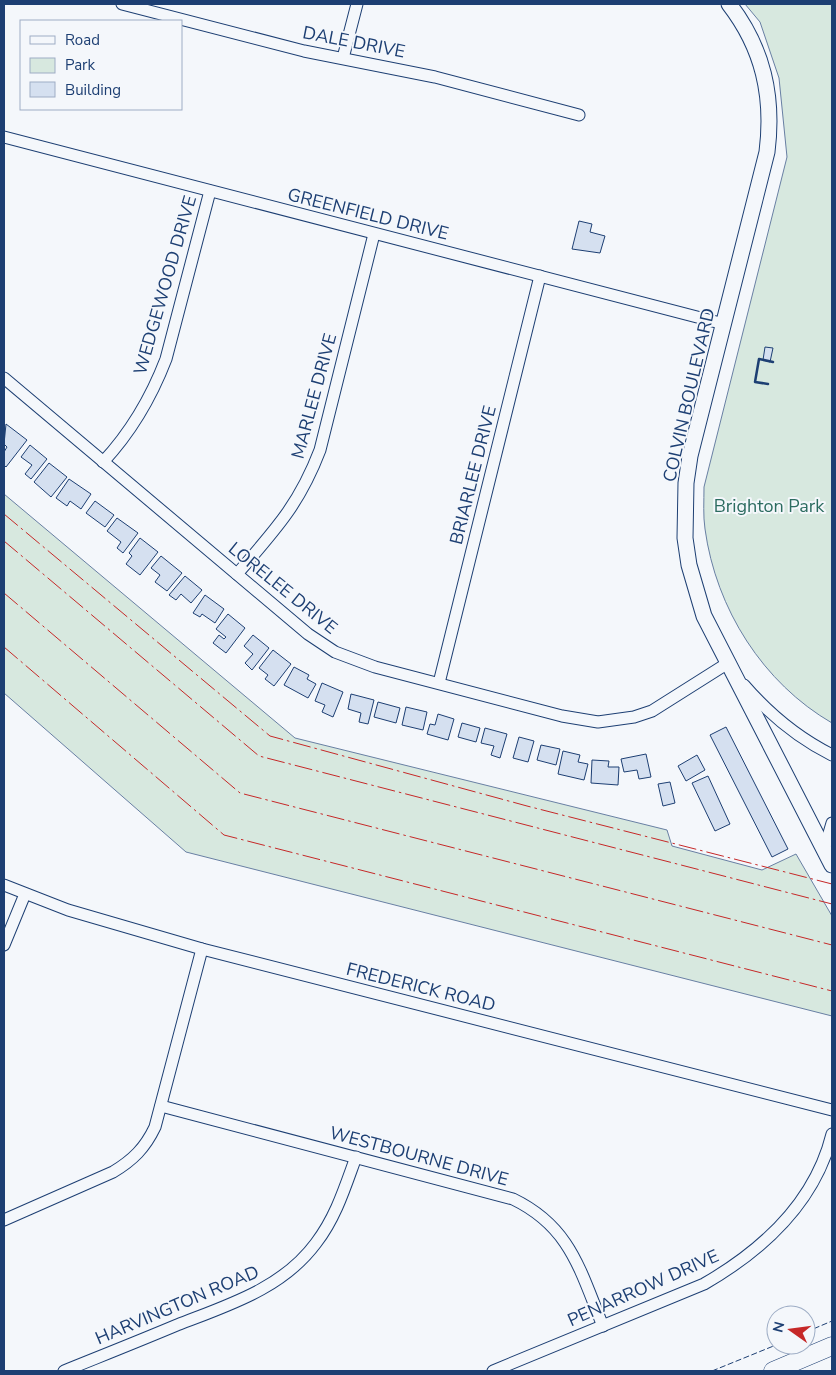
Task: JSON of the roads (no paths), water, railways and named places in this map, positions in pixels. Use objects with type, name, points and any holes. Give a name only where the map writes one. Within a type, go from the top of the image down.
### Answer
[{"type":"main road","points":[[773,1371],[832,1346]]},
{"type":"street","name":"DALE DRIVE","points":[[122,4],[304,51],[428,75],[579,115]]},
{"type":"street","points":[[343,58],[357,4]]},
{"type":"street","name":"COLVIN BOULEVARD","points":[[728,4],[753,40],[762,63],[770,104],[770,128],[767,152],[690,456],[684,510],[686,547],[695,592],[704,616],[832,865]]},
{"type":"street","name":"GREENFIELD DRIVE","points":[[4,137],[724,324]]},
{"type":"street","name":"WEDGEWOOD DRIVE","points":[[104,462],[131,429],[156,384],[166,359],[210,191]]},
{"type":"street","name":"MARLEE DRIVE","points":[[237,574],[286,517],[310,478],[320,450],[374,234]]},
{"type":"street","name":"BRIARLEE DRIVE","points":[[440,684],[540,276]]},
{"type":"street","name":"LORELEE DRIVE","points":[[4,378],[308,634],[335,652],[375,667],[580,720],[616,720],[652,711],[728,663]]},
{"type":"street","points":[[728,663],[756,698],[775,717],[796,734],[832,755]]},
{"type":"street","points":[[824,850],[832,823]]},
{"type":"street","name":"FREDERICK ROAD","points":[[4,885],[68,910],[202,949],[832,1110]]},
{"type":"street","points":[[4,945],[25,894]]},
{"type":"street","points":[[4,1220],[127,1164],[148,1142],[161,1106],[202,949]]},
{"type":"street","name":"WESTBOURNE DRIVE","points":[[161,1106],[513,1199],[530,1207],[555,1228],[566,1242],[603,1326]]},
{"type":"street","name":"PENARROW DRIVE","points":[[493,1371],[704,1284],[752,1253],[788,1220],[801,1201],[817,1175],[832,1134]]},
{"type":"street","name":"HARVINGTON ROAD","points":[[64,1371],[254,1294],[286,1274],[310,1251],[329,1224],[340,1203],[356,1157]]},
{"type":"park label","name":"Brighton Park","points":[[769,506]]}]
